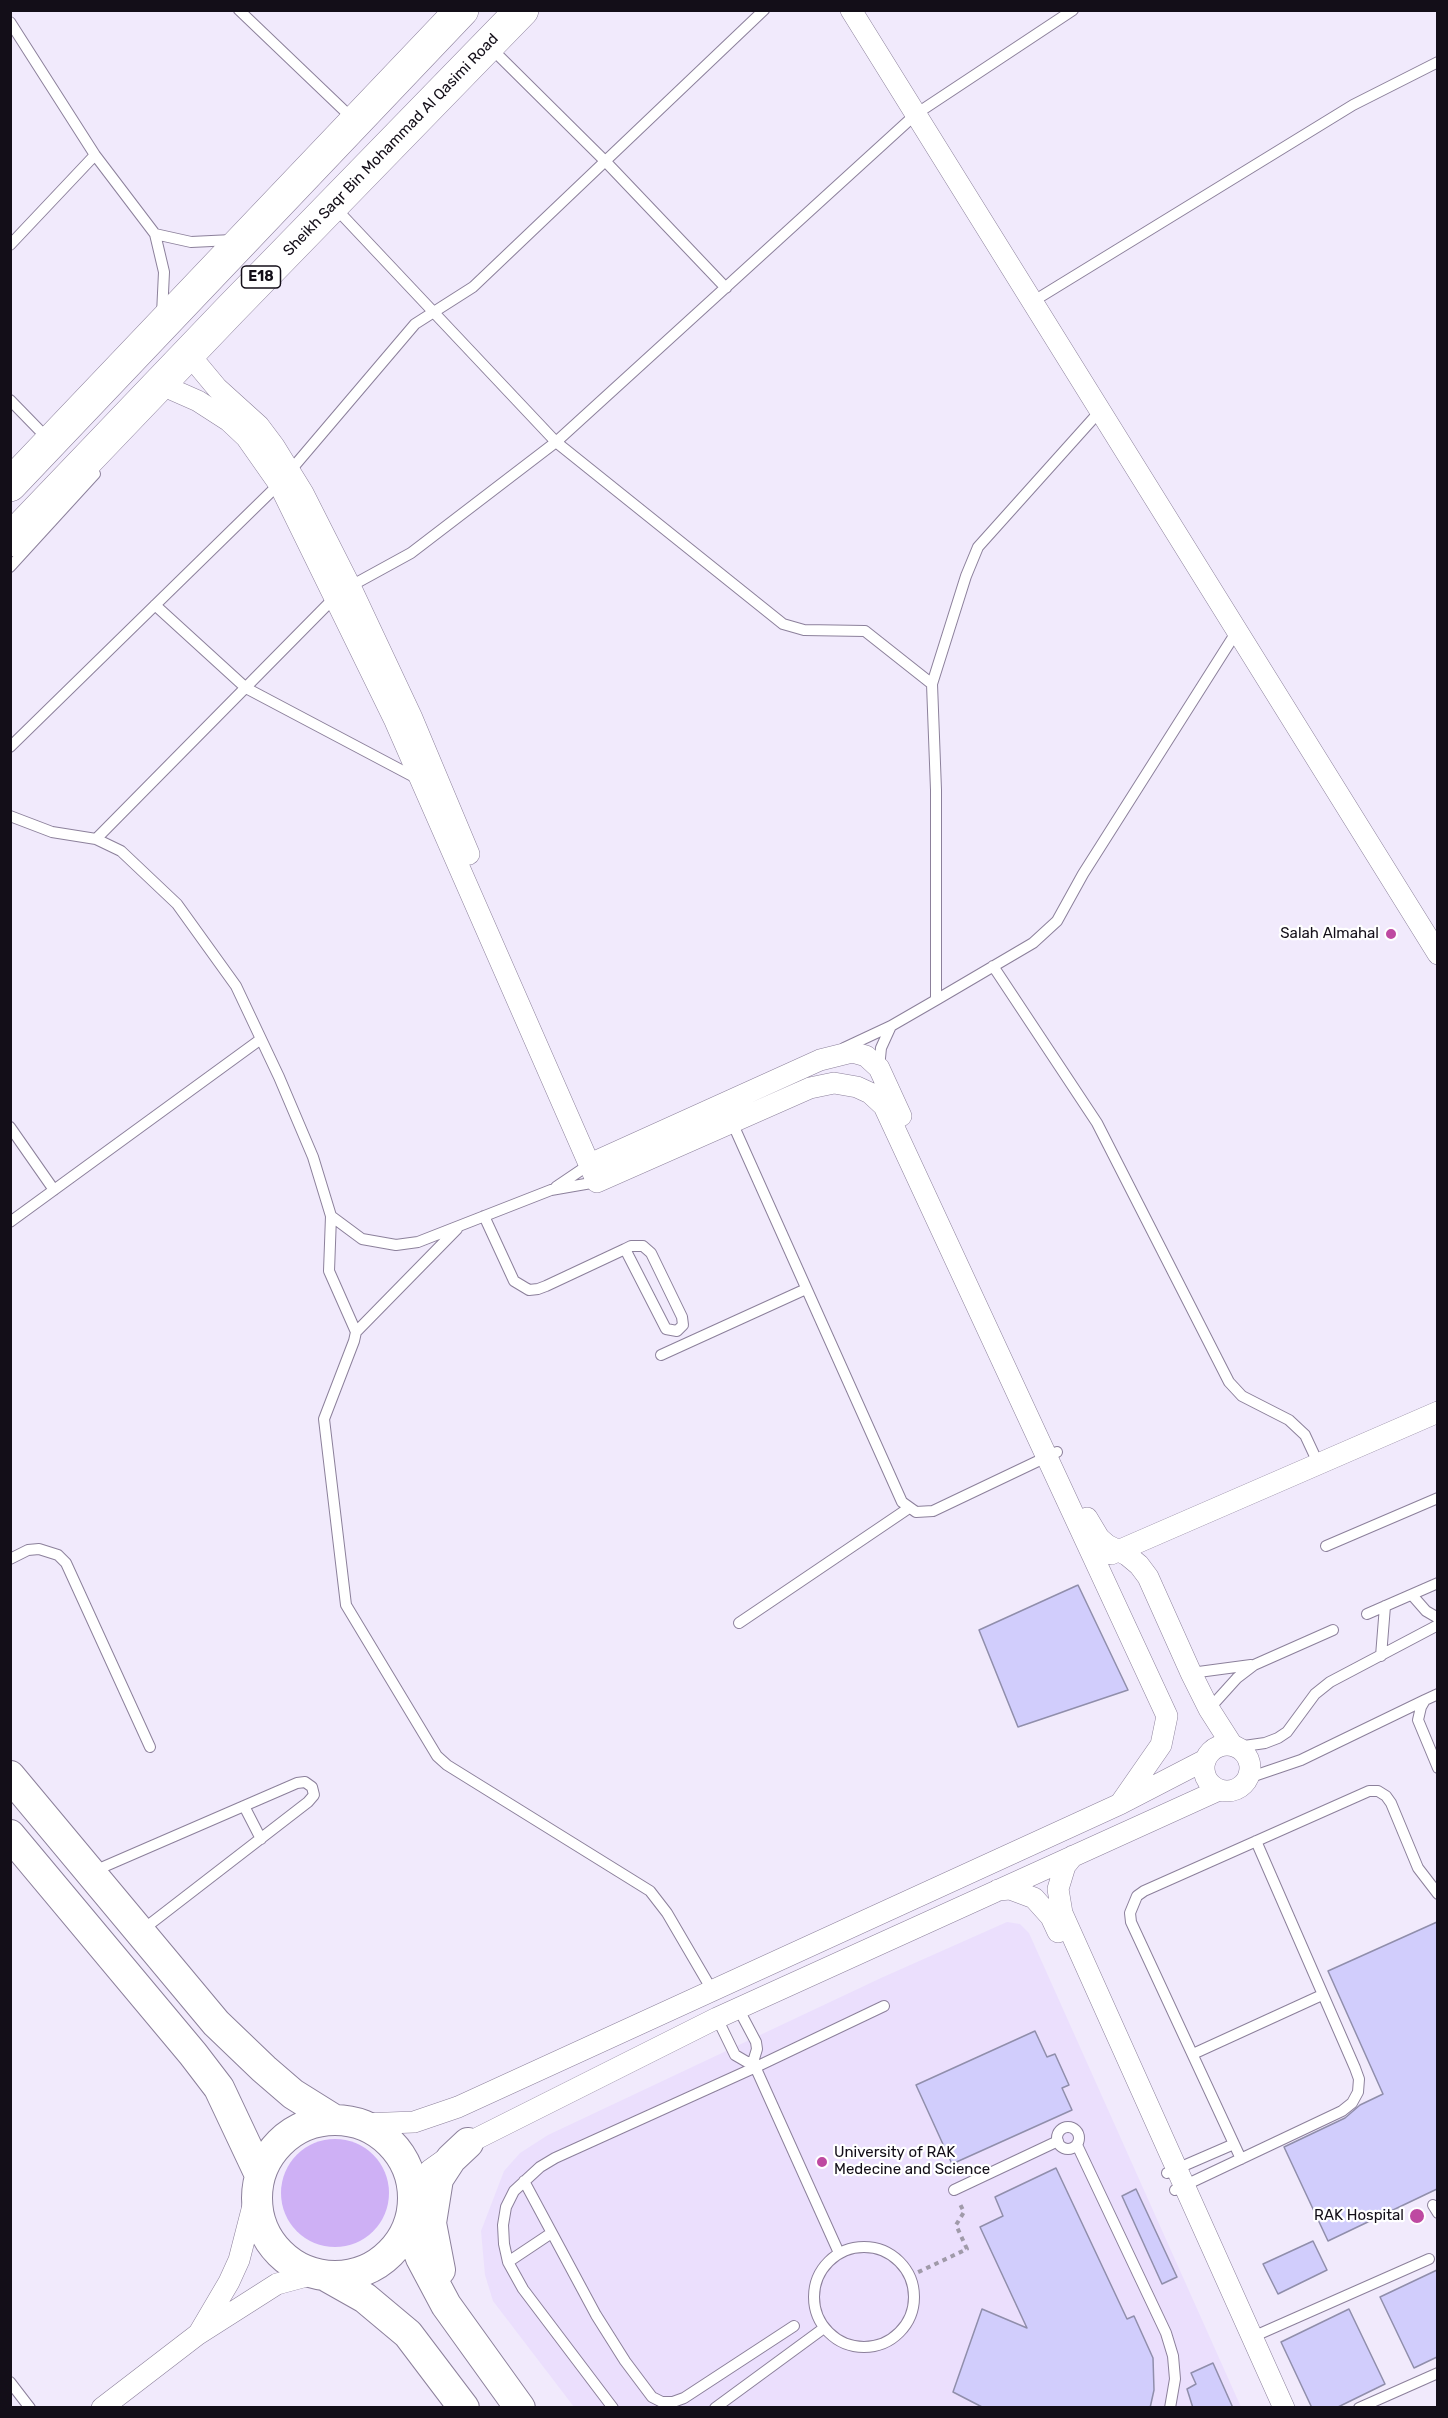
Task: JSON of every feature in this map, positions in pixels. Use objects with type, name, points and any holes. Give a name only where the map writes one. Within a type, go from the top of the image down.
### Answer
[{"type":"highway","name":"E18","points":[[10,485],[462,10]]},
{"type":"highway","name":"Sheikh Saqr Bin Mohammad Al Qasimi Road","points":[[10,540],[519,14]]},
{"type":"main road","points":[[10,1776],[216,2023],[293,2094],[347,2122],[384,2136],[401,2154],[411,2177],[412,2214],[421,2258],[446,2305],[520,2408]]},
{"type":"main road","points":[[10,1836],[187,2046],[219,2088],[259,2182]]},
{"type":"main road","points":[[347,2122],[309,2124],[288,2136],[271,2153],[259,2182],[259,2217],[270,2242],[290,2262],[365,2298],[408,2334],[464,2408]]},
{"type":"main road","points":[[446,2305],[431,2223],[438,2179],[451,2159],[468,2143]]},
{"type":"main road","points":[[320,2275],[352,2275],[376,2266],[396,2249],[412,2214]]},
{"type":"street","points":[[851,10],[1437,954]]},
{"type":"street","points":[[197,364],[217,388],[259,426],[274,446],[284,478],[342,592],[395,721],[431,784],[599,1170],[727,1113],[820,1060],[852,1052],[866,1056],[879,1068],[1052,1455],[1095,1561],[1167,1716],[1161,1745],[1120,1804]]},
{"type":"street","points":[[173,390],[198,401],[229,422],[284,478]]},
{"type":"street","points":[[412,2214],[430,2170],[468,2143],[738,2008],[1219,1790],[1236,1789],[1248,1778],[1249,1762],[1245,1754],[1234,1746],[1209,1709],[1148,1577],[1127,1555],[1099,1538],[1052,1455],[884,1106],[870,1093],[857,1087],[834,1083],[727,1113]]},
{"type":"street","points":[[1095,1561],[1437,1412]]},
{"type":"street","points":[[1219,1790],[1208,1781],[1204,1774],[1205,1760],[1211,1750],[1221,1745],[1234,1746]]},
{"type":"street","points":[[347,2122],[414,2122],[458,2107],[1120,1804],[1205,1760]]},
{"type":"street","points":[[1073,1856],[1065,1866],[1059,1883],[1058,1901],[1062,1913],[1176,2179],[1248,2339],[1284,2408]]},
{"type":"street","points":[[998,1890],[1010,1889],[1028,1895],[1044,1907],[1051,1917],[1176,2179]]},
{"type":"street","points":[[197,2335],[229,2282],[239,2260],[259,2182]]},
{"type":"street","points":[[102,2408],[197,2335],[277,2284],[320,2275]]},
{"type":"street","points":[[1248,2339],[1272,2408]]},
{"type":"lane","points":[[239,10],[356,122]]},
{"type":"lane","points":[[10,747],[284,478],[415,324],[473,287],[764,10]]},
{"type":"lane","points":[[96,839],[342,592],[411,552],[556,442],[916,114],[1072,10]]},
{"type":"lane","points":[[487,67],[510,36],[519,14]]},
{"type":"lane","points":[[10,22],[95,155],[156,234],[164,272],[162,310],[158,329]]},
{"type":"lane","points":[[498,55],[606,162],[726,288]]},
{"type":"lane","points":[[1032,302],[1353,105],[1437,62]]},
{"type":"lane","points":[[10,245],[95,155]]},
{"type":"lane","points":[[333,224],[346,211],[433,312],[556,442],[783,624],[804,630],[865,632],[932,684]]},
{"type":"lane","points":[[156,234],[191,242],[227,241],[245,237]]},
{"type":"lane","points":[[10,400],[51,441]]},
{"type":"lane","points":[[936,1000],[936,790],[932,684],[966,576],[978,547],[1100,411]]},
{"type":"lane","points":[[10,567],[107,461]]},
{"type":"lane","points":[[155,605],[246,688],[431,784]]},
{"type":"lane","points":[[820,1060],[891,1026],[936,1000],[1033,943],[1057,921],[1083,874],[1237,631]]},
{"type":"lane","points":[[11,817],[52,832],[96,839],[121,851],[177,904],[236,987],[313,1157],[331,1216],[328,1271],[356,1332]]},
{"type":"lane","points":[[993,966],[1097,1124],[1229,1382],[1242,1395],[1289,1420],[1305,1435],[1319,1465]]},
{"type":"lane","points":[[879,1068],[881,1048],[891,1026]]},
{"type":"lane","points":[[10,1222],[261,1039]]},
{"type":"lane","points":[[727,1113],[897,1495],[909,1508],[925,1513],[933,1511],[1052,1455]]},
{"type":"lane","points":[[10,1127],[54,1190]]},
{"type":"lane","points":[[551,1190],[599,1170]]},
{"type":"lane","points":[[331,1216],[362,1239],[396,1245],[418,1242],[599,1170]]},
{"type":"lane","points":[[484,1216],[514,1281],[529,1290],[538,1289],[625,1249],[637,1245],[643,1246],[651,1253],[683,1321],[683,1325],[677,1331],[666,1329],[625,1249]]},
{"type":"lane","points":[[459,1226],[356,1332],[324,1419],[346,1605],[437,1756],[447,1765],[650,1891],[667,1913],[712,1990]]},
{"type":"lane","points":[[661,1355],[806,1289]]},
{"type":"lane","points":[[1326,1546],[1437,1500]]},
{"type":"lane","points":[[739,1623],[909,1508]]},
{"type":"lane","points":[[10,1559],[28,1550],[39,1549],[58,1555],[66,1563],[150,1747]]},
{"type":"lane","points":[[1367,1614],[1437,1584]]},
{"type":"lane","points":[[1412,1595],[1426,1611],[1437,1618]]},
{"type":"lane","points":[[1382,1656],[1385,1606]]},
{"type":"lane","points":[[1234,1746],[1265,1743],[1278,1738],[1287,1732],[1309,1701],[1322,1688],[1437,1625]]},
{"type":"lane","points":[[1209,1709],[1237,1678],[1254,1665],[1333,1629]]},
{"type":"lane","points":[[1191,1673],[1254,1665]]},
{"type":"lane","points":[[1248,1778],[1301,1760],[1437,1694]]},
{"type":"lane","points":[[1425,1700],[1418,1714],[1419,1726],[1437,1768]]},
{"type":"lane","points":[[91,1872],[301,1782],[312,1787],[314,1795],[311,1799],[141,1931]]},
{"type":"lane","points":[[1241,2159],[1131,1922],[1132,1904],[1144,1891],[1369,1791],[1378,1791],[1391,1803],[1418,1868],[1436,1892]]},
{"type":"lane","points":[[244,1806],[261,1839]]},
{"type":"lane","points":[[1176,2179],[1241,2159],[1342,2111],[1352,2103],[1358,2092],[1359,2079],[1355,2068],[1256,1841]]},
{"type":"lane","points":[[1193,2054],[1322,1995]]},
{"type":"lane","points":[[613,2408],[523,2289],[508,2262],[503,2225],[506,2207],[514,2191],[540,2167],[555,2158],[884,2006]]},
{"type":"lane","points":[[738,2008],[756,2042],[755,2065],[839,2253]]},
{"type":"lane","points":[[717,2018],[735,2055],[740,2060],[755,2065]]},
{"type":"lane","points":[[1058,2141],[1060,2131],[1071,2127],[1079,2135],[1077,2145],[1166,2333],[1173,2355],[1175,2379],[1170,2408]]},
{"type":"lane","points":[[1058,2141],[1066,2149],[1077,2145]]},
{"type":"lane","points":[[954,2190],[1058,2141]]},
{"type":"lane","points":[[1176,2179],[1234,2144]]},
{"type":"lane","points":[[524,2181],[550,2234],[625,2361],[652,2397],[662,2402],[673,2402],[684,2398],[794,2326]]},
{"type":"lane","points":[[508,2262],[550,2234]]},
{"type":"lane","points":[[866,2246],[879,2249],[892,2255],[903,2265],[910,2276],[914,2289],[911,2316],[905,2327],[884,2344],[872,2348],[858,2348],[845,2344],[834,2338],[824,2328],[816,2313],[813,2296],[817,2279],[826,2264],[839,2253],[866,2246]]},
{"type":"lane","points":[[1248,2339],[1429,2259]]},
{"type":"lane","points":[[715,2408],[824,2328]]},
{"type":"lane","points":[[1359,2408],[1437,2373]]},
{"type":"lane","points":[[10,2382],[30,2408]]},
{"type":"path","points":[[910,2276],[967,2249],[956,2224],[964,2212],[954,2190]]},
{"type":"shaded area","name":"University of RAK Medecine and Science","points":[[1007,1922],[1020,1924],[1029,1933],[1241,2407],[574,2407],[493,2301],[485,2275],[481,2231],[504,2171],[520,2153],[548,2135],[881,1978]]},
{"type":"shaded area","points":[[335,2139],[356,2143],[374,2154],[385,2172],[389,2193],[385,2214],[374,2232],[356,2243],[335,2247],[314,2243],[296,2232],[285,2214],[281,2193],[285,2172],[296,2154],[314,2143]]},
{"type":"building","points":[[1078,1585],[1128,1690],[1018,1727],[979,1630]]},
{"type":"building","points":[[1437,1922],[1437,2189],[1328,2241],[1284,2147],[1345,2118],[1360,2105],[1383,2094],[1328,1971]]},
{"type":"building","points":[[1035,2031],[1047,2057],[1055,2054],[1069,2085],[1062,2088],[1072,2110],[952,2164],[916,2085]]},
{"type":"building","points":[[1056,2168],[1127,2319],[1134,2316],[1153,2358],[1154,2390],[1150,2408],[984,2408],[953,2392],[982,2309],[1027,2328],[980,2227],[1003,2216],[995,2197]]},
{"type":"building","points":[[1136,2189],[1177,2277],[1162,2284],[1122,2196]]},
{"type":"building","points":[[1313,2241],[1327,2270],[1278,2294],[1263,2264]]},
{"type":"building","points":[[1437,2270],[1437,2357],[1414,2368],[1380,2297]]},
{"type":"building","points":[[1349,2309],[1385,2384],[1336,2408],[1312,2408],[1281,2342]]},
{"type":"building","points":[[1213,2363],[1233,2408],[1193,2408],[1187,2389],[1196,2384],[1191,2373]]},
{"type":"place","name":"Salah Almahal","points":[[1391,934]]},
{"type":"place","name":"University of RAK Medecine and Science","points":[[822,2162]]},
{"type":"place","name":"RAK Hospital","points":[[1417,2216]]}]
